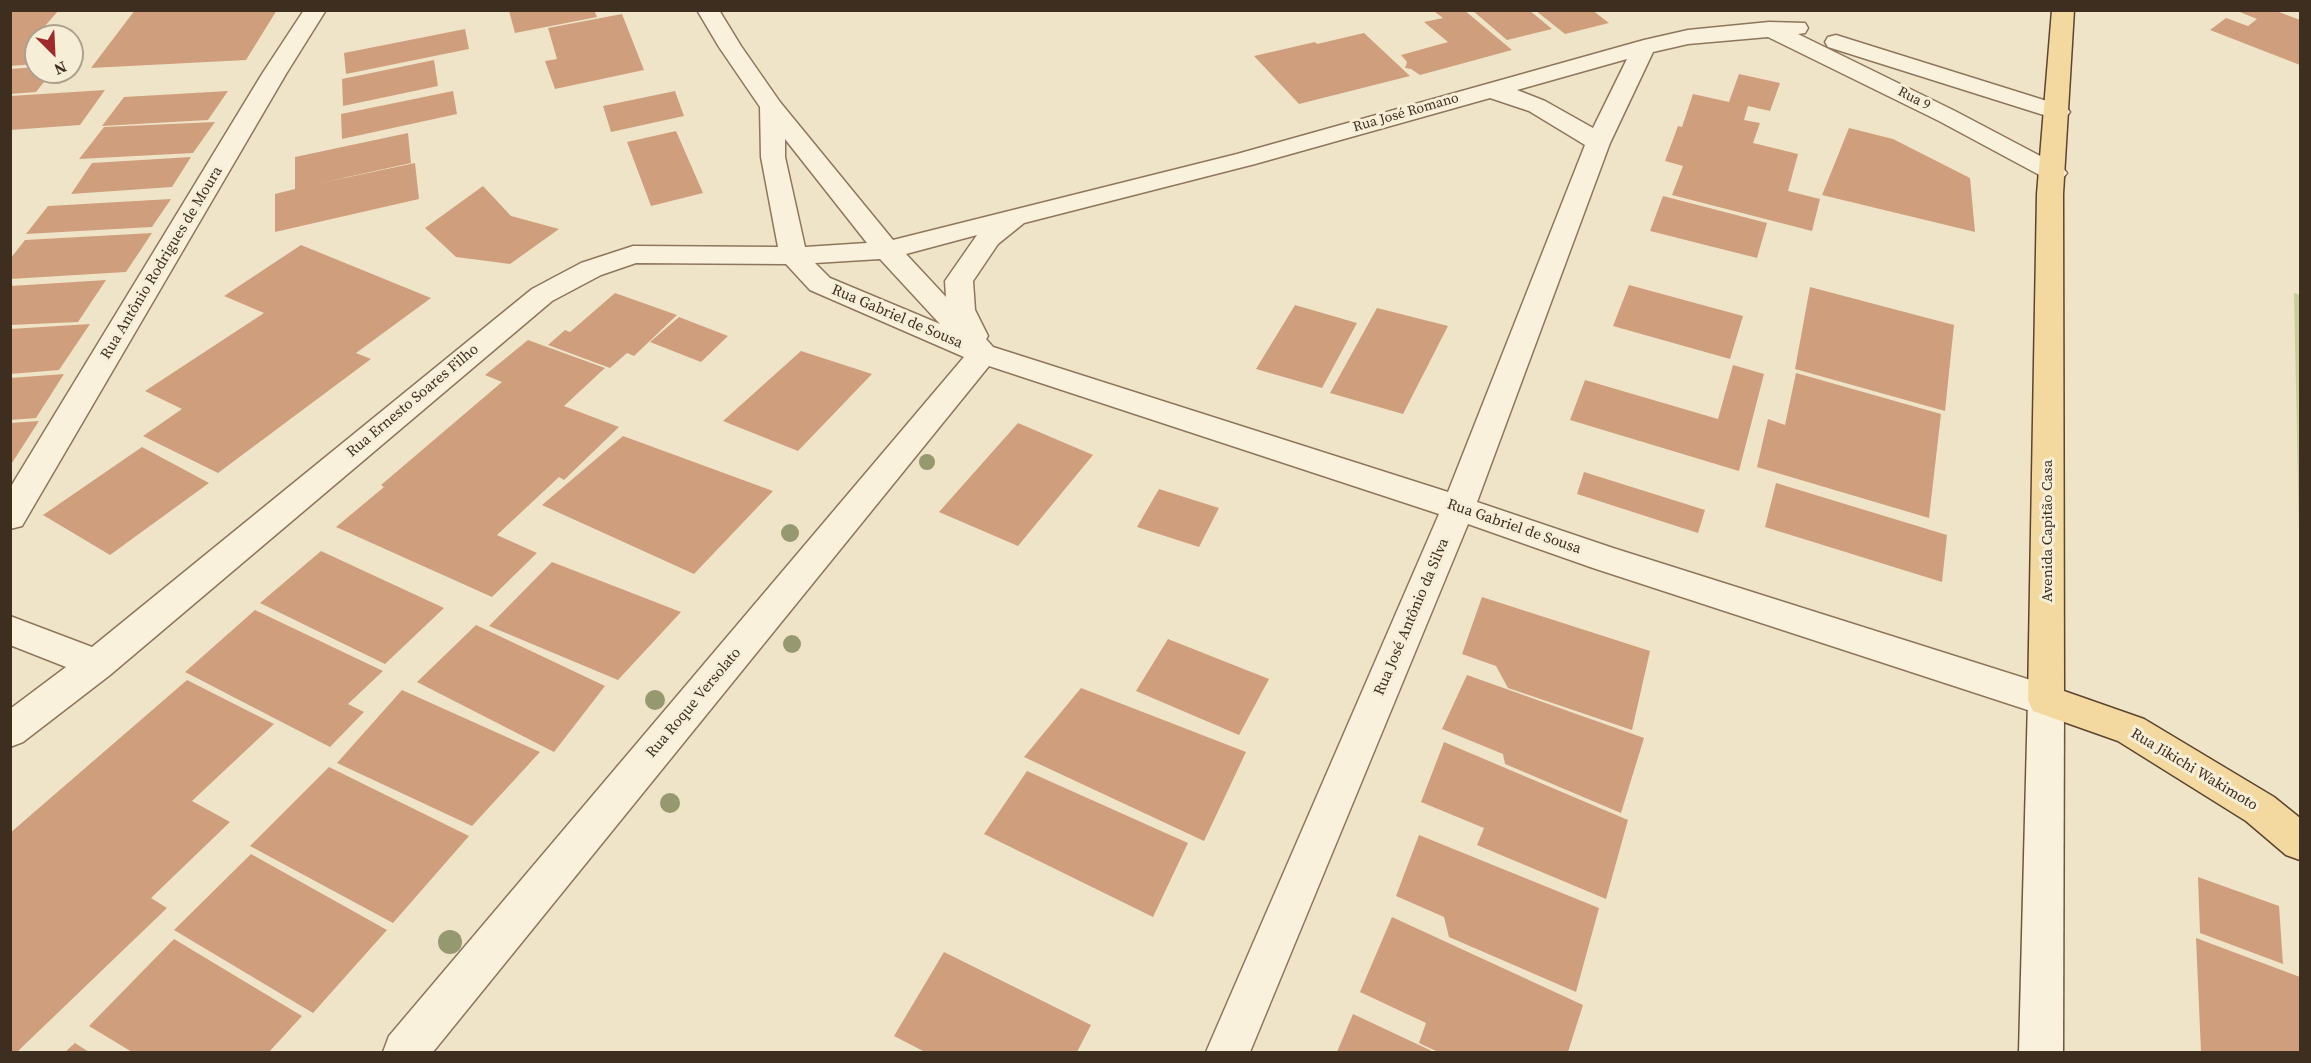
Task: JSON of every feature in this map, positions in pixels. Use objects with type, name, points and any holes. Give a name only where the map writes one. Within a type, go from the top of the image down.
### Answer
[{"type":"main road","name":"Avenida Capitão Casa","points":[[2046,700],[2050,194],[2054,173],[2063,10]]},
{"type":"main road","name":"Rua Jikichi Wakimoto","points":[[2046,700],[2131,730],[2260,809],[2301,842]]},
{"type":"street","name":"Rua Antônio Rodrigues de Moura","points":[[10,517],[268,84],[315,10]]},
{"type":"street","name":"Rua Gabriel de Sousa","points":[[708,10],[730,47],[772,107],[887,250],[983,354]]},
{"type":"street","name":"Rua 9","points":[[1748,10],[1959,82],[2058,112]]},
{"type":"street","name":"Rua 9","points":[[1736,11],[1772,31],[1937,110],[2054,173]]},
{"type":"street","name":"Rua José Romano","points":[[887,250],[1246,159],[1644,47],[1688,37],[1797,28]]},
{"type":"street","name":"Rua José Antônio da Silva","points":[[1228,1053],[1458,508],[1598,143],[1644,47]]},
{"type":"street","points":[[1486,90],[1516,97],[1537,106],[1598,143]]},
{"type":"street","points":[[772,107],[773,157],[794,256]]},
{"type":"street","name":"Rua José Romano","points":[[983,354],[961,310],[959,281],[989,238],[1019,216]]},
{"type":"street","name":"Rua Ernesto Soares Filho","points":[[10,731],[97,664],[542,295],[565,281],[633,254],[794,256],[887,250]]},
{"type":"street","name":"Rua Gabriel de Sousa","points":[[794,256],[820,284],[983,354],[1458,508],[1605,559],[2046,700]]},
{"type":"street","name":"Rua Roque Versolato","points":[[405,1053],[983,354]]},
{"type":"street","points":[[10,630],[97,664]]},
{"type":"street","name":"Avenida Capitão Casa","points":[[2041,1053],[2046,700]]},
{"type":"green space","points":[[2294,293],[2300,295],[2300,584]]},
{"type":"building","points":[[59,10],[47,24],[24,24],[24,65],[10,66],[10,11]]},
{"type":"building","points":[[135,10],[277,10],[246,60],[91,68]]},
{"type":"building","points":[[594,10],[597,17],[515,33],[509,11]]},
{"type":"building","points":[[1464,10],[1512,50],[1420,75],[1405,68],[1407,62],[1401,55],[1448,42],[1424,22],[1443,18],[1435,12]]},
{"type":"building","points":[[1472,10],[1529,10],[1552,29],[1507,40]]},
{"type":"building","points":[[1535,10],[1592,10],[1609,23],[1565,34]]},
{"type":"building","points":[[2235,10],[2274,10],[2300,20],[2300,65],[2210,30],[2226,18],[2248,26],[2257,19]]},
{"type":"building","points":[[622,14],[644,70],[555,89],[545,61],[557,59],[548,28]]},
{"type":"building","points":[[465,29],[469,49],[346,74],[344,53]]},
{"type":"building","points":[[1364,33],[1410,76],[1299,104],[1254,56],[1315,42],[1317,44]]},
{"type":"building","points":[[434,60],[438,86],[343,106],[342,79]]},
{"type":"building","points":[[24,68],[24,84],[42,84],[36,92],[10,94],[10,69]]},
{"type":"building","points":[[1739,74],[1780,83],[1770,111],[1748,106],[1744,120],[1760,123],[1753,143],[1798,154],[1788,191],[1820,199],[1812,231],[1672,195],[1683,166],[1665,161],[1678,126],[1682,127],[1693,94],[1729,102]]},
{"type":"building","points":[[105,90],[80,125],[10,130],[10,96]]},
{"type":"building","points":[[228,91],[208,120],[102,126],[124,97]]},
{"type":"building","points":[[453,91],[457,114],[342,139],[341,114]]},
{"type":"building","points":[[675,91],[684,116],[611,132],[603,106]]},
{"type":"building","points":[[215,122],[193,153],[79,159],[104,127]]},
{"type":"building","points":[[1849,128],[1893,139],[1970,178],[1975,232],[1822,195]]},
{"type":"building","points":[[676,131],[703,193],[651,206],[627,142]]},
{"type":"building","points":[[408,133],[411,163],[316,184],[415,163],[419,199],[275,232],[275,194],[295,189],[295,157]]},
{"type":"building","points":[[191,157],[172,187],[71,194],[92,163]]},
{"type":"building","points":[[483,186],[511,216],[559,229],[510,264],[456,257],[425,228]]},
{"type":"building","points":[[1663,196],[1767,223],[1757,258],[1650,231]]},
{"type":"building","points":[[171,199],[152,227],[26,234],[48,206]]},
{"type":"building","points":[[152,233],[126,272],[10,279],[10,259],[25,240]]},
{"type":"building","points":[[301,245],[431,298],[356,353],[371,359],[218,473],[143,436],[182,409],[145,391],[264,313],[224,296]]},
{"type":"building","points":[[106,280],[78,322],[10,325],[10,286]]},
{"type":"building","points":[[1629,285],[1743,316],[1730,359],[1613,326]]},
{"type":"building","points":[[1810,287],[1954,325],[1945,411],[1795,369]]},
{"type":"building","points":[[615,293],[677,315],[634,356],[627,353],[610,368],[548,345],[565,330],[570,332]]},
{"type":"building","points":[[1295,305],[1357,323],[1322,388],[1256,369]]},
{"type":"building","points":[[1377,308],[1448,326],[1403,414],[1330,393]]},
{"type":"building","points":[[679,317],[728,336],[701,362],[650,342]]},
{"type":"building","points":[[90,324],[59,370],[10,374],[10,329]]},
{"type":"building","points":[[528,340],[605,368],[564,406],[619,427],[564,480],[559,477],[497,535],[537,553],[492,597],[336,527],[384,487],[381,485],[502,382],[485,375]]},
{"type":"building","points":[[801,351],[872,374],[798,451],[723,421]]},
{"type":"building","points":[[1733,365],[1764,374],[1739,471],[1570,420],[1585,380],[1718,419]]},
{"type":"building","points":[[1796,373],[1941,414],[1929,518],[1757,467],[1768,419],[1785,425]]},
{"type":"building","points":[[64,374],[36,418],[10,420],[10,378]]},
{"type":"building","points":[[39,421],[10,466],[10,423]]},
{"type":"building","points":[[1018,423],[1093,455],[1018,546],[939,512]]},
{"type":"building","points":[[623,436],[773,491],[694,574],[542,505]]},
{"type":"building","points":[[142,447],[209,483],[110,555],[43,515]]},
{"type":"building","points":[[1584,472],[1705,510],[1698,533],[1577,494]]},
{"type":"building","points":[[1776,483],[1947,535],[1942,582],[1765,527]]},
{"type":"building","points":[[1159,489],[1219,508],[1199,547],[1137,527]]},
{"type":"building","points":[[321,551],[444,608],[385,664],[260,603]]},
{"type":"building","points":[[552,562],[681,612],[618,680],[489,626]]},
{"type":"building","points":[[1482,597],[1650,651],[1632,730],[1508,688],[1496,666],[1462,654]]},
{"type":"building","points":[[255,610],[383,671],[348,704],[364,712],[330,747],[185,672]]},
{"type":"building","points":[[476,625],[605,686],[554,752],[417,682]]},
{"type":"building","points":[[1168,639],[1269,679],[1239,735],[1136,691]]},
{"type":"building","points":[[1467,675],[1644,738],[1621,813],[1505,764],[1503,754],[1442,729]]},
{"type":"building","points":[[187,680],[274,724],[192,801],[230,822],[151,898],[167,908],[17,1052],[10,1052],[10,833]]},
{"type":"building","points":[[1081,688],[1246,752],[1204,841],[1024,757]]},
{"type":"building","points":[[402,690],[540,752],[472,826],[337,763]]},
{"type":"building","points":[[1444,742],[1628,820],[1606,899],[1477,845],[1484,828],[1421,802]]},
{"type":"building","points":[[329,767],[469,836],[393,923],[250,846]]},
{"type":"building","points":[[1027,771],[1188,843],[1153,917],[984,834]]},
{"type":"building","points":[[1419,835],[1599,908],[1576,992],[1449,937],[1444,917],[1396,896]]},
{"type":"building","points":[[251,854],[387,930],[313,1013],[174,930]]},
{"type":"building","points":[[2198,877],[2279,906],[2283,964],[2200,933]]},
{"type":"building","points":[[1392,917],[1583,1005],[1568,1052],[1438,1052],[1419,1043],[1426,1023],[1360,992]]},
{"type":"building","points":[[2196,938],[2300,977],[2300,1052],[2201,1052]]},
{"type":"building","points":[[174,939],[302,1016],[269,1052],[132,1052],[89,1026]]},
{"type":"building","points":[[944,952],[1091,1025],[1077,1052],[925,1052],[894,1036]]},
{"type":"building","points":[[1353,1014],[1434,1052],[1337,1052]]},
{"type":"building","points":[[75,1043],[89,1052],[65,1052]]}]
